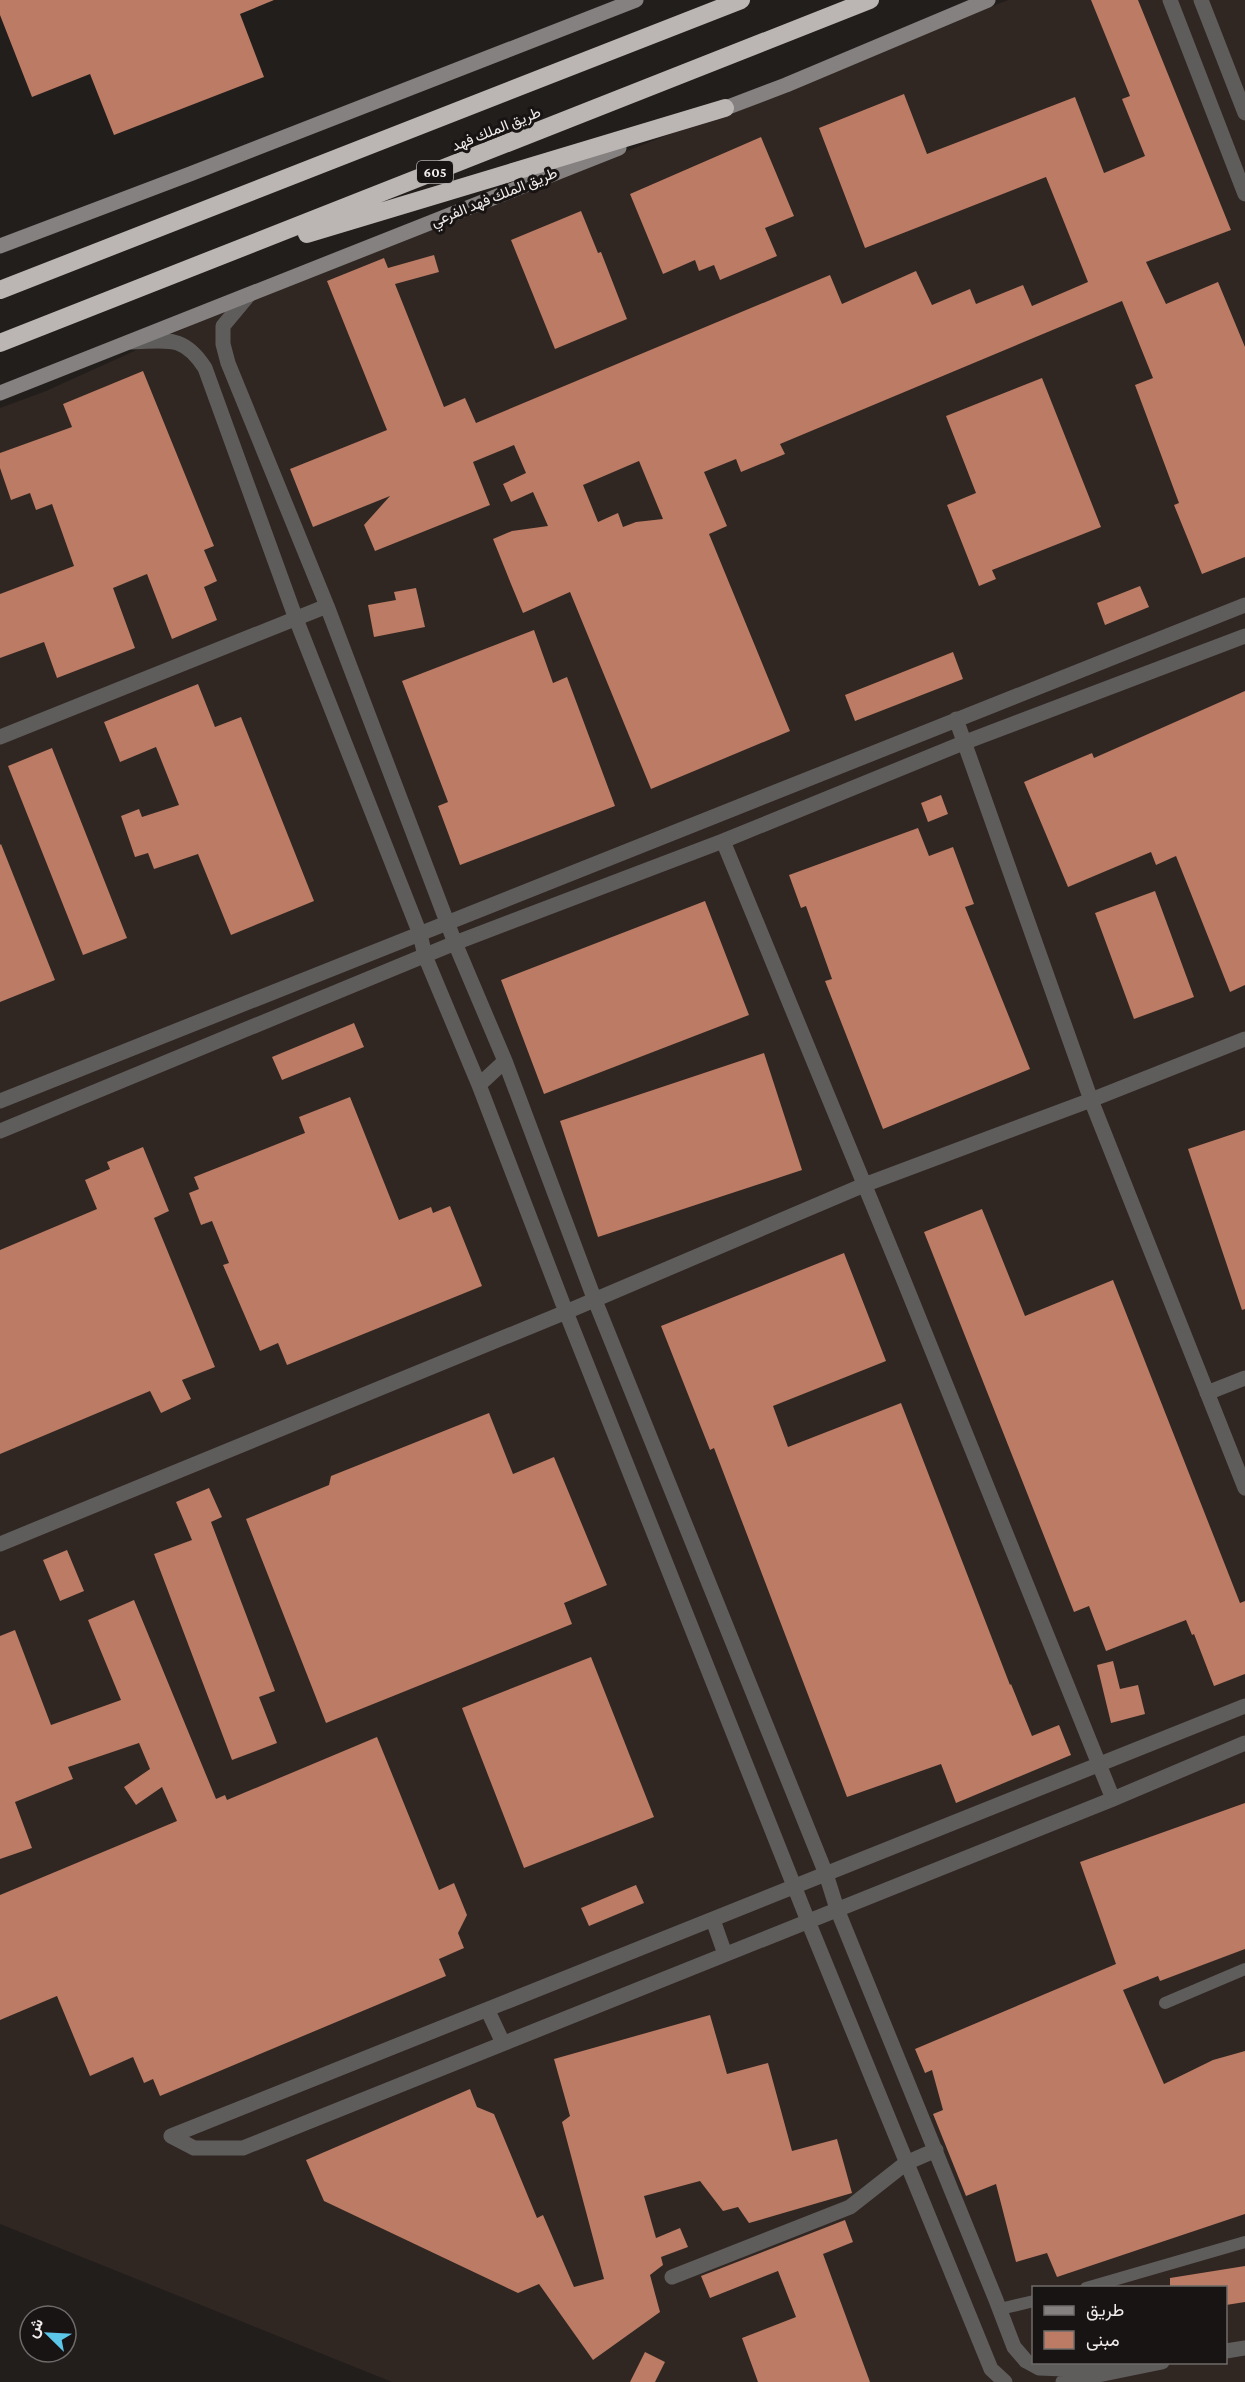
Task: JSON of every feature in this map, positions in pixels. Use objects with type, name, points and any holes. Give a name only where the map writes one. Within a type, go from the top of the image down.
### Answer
[{"type":"highway","name":"طريق الملك فهد","points":[[0,290],[741,0]]},
{"type":"highway","name":"طريق الملك فهد","points":[[0,343],[185,272],[870,0]]},
{"type":"highway","points":[[185,272],[725,108]]},
{"type":"main road","points":[[0,246],[636,0]]},
{"type":"main road","name":"طريق الملك فهد الفرعي","points":[[0,393],[581,162],[786,85],[988,0]]},
{"type":"street","points":[[1170,0],[1245,194]]},
{"type":"street","points":[[1201,0],[1245,113]]},
{"type":"street","points":[[248,296],[223,326],[223,344],[228,363],[327,606],[455,943],[505,1061],[594,1298],[1014,2347],[1026,2361],[1039,2368],[1115,2371]]},
{"type":"street","points":[[125,342],[170,341],[184,345],[195,354],[205,368],[296,619],[420,934],[425,956],[479,1085],[566,1312],[906,2163],[992,2369],[1005,2382]]},
{"type":"street","points":[[0,1101],[1245,605]]},
{"type":"street","points":[[0,737],[327,606]]},
{"type":"street","points":[[0,1131],[455,943],[723,841],[963,743],[1245,636]]},
{"type":"street","points":[[956,719],[1091,1100],[1245,1488]]},
{"type":"street","points":[[723,841],[1113,1799]]},
{"type":"street","points":[[0,1544],[566,1312],[594,1298],[864,1185],[1091,1100],[1245,1039]]},
{"type":"street","points":[[479,1085],[505,1061]]},
{"type":"street","points":[[1207,1393],[1245,1378]]},
{"type":"street","points":[[1245,1706],[171,2136],[194,2148],[243,2148],[1113,1799],[1245,1743]]},
{"type":"street","points":[[713,1920],[725,1954]]},
{"type":"street","points":[[488,2011],[503,2043]]},
{"type":"street","points":[[672,2277],[850,2207],[906,2163],[936,2150]]},
{"type":"street","points":[[1227,2351],[1245,2348]]},
{"type":"street","points":[[1063,2382],[1152,2364]]},
{"type":"lane","points":[[1165,2003],[1245,1970]]},
{"type":"lane","points":[[1093,2286],[1245,2242]]},
{"type":"lane","points":[[1000,2309],[1032,2301]]},
{"type":"shaded area","points":[[1008,0],[1245,0],[1245,2382],[392,2382],[0,2224],[0,408],[46,391],[218,313]]},
{"type":"building","points":[[0,0],[274,0],[240,14],[264,77],[114,135],[90,74],[32,97],[0,15]]},
{"type":"building","points":[[1091,0],[1138,0],[1231,230],[1146,262],[1166,304],[1218,282],[1245,347],[1245,557],[1202,574],[1174,505],[1179,503],[1135,385],[1153,378],[1122,301],[780,444],[785,454],[741,472],[736,459],[704,472],[727,526],[709,534],[790,731],[651,789],[570,592],[523,613],[493,539],[512,531],[548,526],[533,492],[511,502],[503,484],[526,473],[514,445],[473,462],[490,505],[375,551],[364,525],[390,496],[313,527],[290,469],[387,430],[327,281],[384,258],[388,268],[434,255],[439,272],[395,284],[444,407],[465,398],[476,423],[830,275],[842,304],[916,271],[932,305],[970,289],[976,304],[1023,285],[1032,306],[1088,282],[1046,177],[865,248],[819,128],[904,94],[927,154],[1075,97],[1104,173],[1145,156],[1122,99],[1130,96]],"holes":[[[639,461],[663,519],[636,522],[623,527],[618,513],[598,522],[583,485]]]},
{"type":"building","points":[[761,137],[794,216],[765,228],[777,256],[720,280],[714,265],[699,271],[695,260],[663,274],[630,194]]},
{"type":"building","points":[[581,211],[598,253],[601,252],[627,319],[555,349],[511,240]]},
{"type":"building","points":[[143,371],[214,546],[204,550],[217,581],[204,587],[217,620],[172,639],[147,574],[113,588],[135,648],[57,678],[44,642],[0,658],[0,594],[74,566],[52,504],[36,510],[30,493],[11,500],[0,468],[0,453],[72,427],[63,404]]},
{"type":"building","points":[[1042,378],[1101,527],[992,570],[996,579],[979,586],[947,505],[976,493],[946,416]]},
{"type":"building","points":[[1140,586],[1149,607],[1105,625],[1097,603]]},
{"type":"building","points":[[416,588],[425,627],[374,637],[368,605],[396,600],[394,592]]},
{"type":"building","points":[[534,630],[553,683],[567,677],[615,806],[460,865],[438,806],[448,802],[402,681]]},
{"type":"building","points":[[953,652],[963,679],[855,721],[845,695]]},
{"type":"building","points":[[198,684],[215,727],[241,717],[314,901],[231,935],[198,854],[154,869],[148,853],[135,857],[121,816],[139,809],[142,817],[179,805],[156,747],[120,762],[104,722]]},
{"type":"building","points":[[1245,691],[1245,985],[1230,992],[1176,856],[1156,865],[1151,852],[1068,887],[1024,782],[1092,753],[1094,758]]},
{"type":"building","points":[[52,748],[127,938],[83,955],[8,766]]},
{"type":"building","points":[[941,795],[948,814],[928,822],[921,803]]},
{"type":"building","points":[[918,828],[929,856],[953,847],[974,904],[965,907],[1030,1069],[883,1129],[825,981],[832,979],[806,906],[801,908],[789,875]]},
{"type":"building","points":[[0,845],[55,980],[0,1002]]},
{"type":"building","points":[[1155,891],[1194,997],[1134,1019],[1095,913]]},
{"type":"building","points":[[705,901],[749,1015],[544,1094],[501,980]]},
{"type":"building","points":[[354,1023],[364,1047],[282,1080],[272,1057]]},
{"type":"building","points":[[764,1053],[802,1170],[598,1237],[560,1121]]},
{"type":"building","points":[[350,1097],[399,1220],[431,1207],[433,1213],[450,1206],[482,1286],[287,1365],[278,1343],[260,1351],[223,1265],[229,1263],[212,1221],[201,1225],[189,1193],[199,1189],[194,1177],[305,1133],[299,1117]]},
{"type":"building","points":[[1245,1130],[1245,1309],[1242,1310],[1188,1149]]},
{"type":"building","points":[[143,1147],[169,1211],[154,1218],[215,1367],[182,1380],[191,1399],[161,1413],[150,1391],[0,1454],[0,1250],[97,1209],[85,1180],[110,1169],[107,1162]]},
{"type":"building","points":[[982,1209],[1025,1316],[1113,1280],[1240,1603],[1245,1601],[1245,1674],[1214,1686],[1194,1634],[1192,1635],[1186,1620],[1106,1651],[1089,1606],[1074,1612],[924,1232]]},
{"type":"building","points":[[844,1253],[886,1361],[773,1406],[788,1447],[901,1403],[1010,1685],[1032,1736],[1059,1725],[1071,1755],[956,1803],[941,1764],[847,1797],[714,1448],[710,1450],[661,1326]]},
{"type":"building","points":[[489,1413],[513,1474],[554,1457],[607,1585],[564,1603],[572,1624],[326,1723],[246,1519],[329,1485],[331,1476]]},
{"type":"building","points":[[209,1488],[222,1517],[211,1522],[275,1691],[259,1697],[277,1743],[232,1760],[154,1554],[192,1540],[176,1502]]},
{"type":"building","points":[[67,1550],[84,1591],[60,1601],[43,1560]]},
{"type":"building","points":[[134,1600],[216,1799],[225,1795],[227,1800],[377,1737],[439,1890],[454,1883],[467,1915],[458,1933],[464,1948],[439,1959],[446,1976],[160,2096],[153,2079],[144,2083],[133,2057],[90,2076],[57,1996],[0,2020],[0,1895],[177,1821],[162,1787],[136,1805],[124,1787],[150,1769],[139,1743],[68,1767],[73,1779],[15,1802],[32,1848],[0,1859],[0,1636],[15,1630],[51,1725],[121,1700],[88,1620]]},
{"type":"building","points":[[591,1657],[654,1817],[524,1868],[462,1708]]},
{"type":"building","points":[[1113,1661],[1120,1689],[1138,1685],[1145,1714],[1111,1723],[1097,1665]]},
{"type":"building","points":[[1245,1803],[1245,1949],[1160,1981],[1158,1976],[1123,1990],[1164,2084],[1213,2060],[1245,2051],[1245,2214],[1057,2277],[1047,2253],[1016,2262],[996,2184],[966,2196],[933,2114],[943,2110],[932,2070],[925,2073],[915,2049],[1116,1964],[1080,1862]]},
{"type":"building","points":[[636,1885],[644,1903],[589,1926],[581,1908]]},
{"type":"building","points":[[710,2015],[727,2074],[768,2063],[792,2151],[837,2139],[852,2193],[749,2223],[738,2207],[723,2211],[700,2181],[644,2196],[656,2238],[680,2228],[688,2247],[661,2257],[663,2265],[650,2275],[660,2312],[593,2360],[539,2284],[518,2293],[324,2201],[306,2160],[470,2089],[477,2107],[494,2114],[537,2218],[543,2215],[574,2287],[604,2279],[562,2122],[570,2116],[554,2059]]},
{"type":"building","points":[[845,2220],[853,2242],[823,2254],[870,2382],[758,2382],[742,2338],[796,2317],[778,2271],[710,2298],[701,2276]]},
{"type":"building","points":[[1245,2266],[1245,2302],[1227,2305],[1227,2286],[1170,2286],[1170,2278]]},
{"type":"building","points":[[645,2352],[665,2362],[655,2382],[630,2382]]}]
